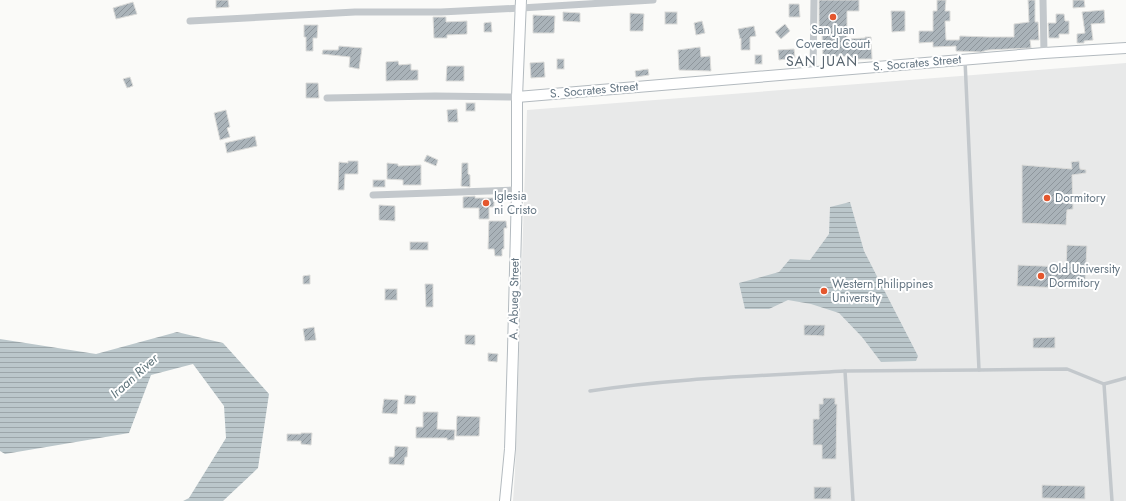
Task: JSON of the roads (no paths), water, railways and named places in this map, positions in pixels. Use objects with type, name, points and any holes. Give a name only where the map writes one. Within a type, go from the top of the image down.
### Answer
[{"type":"street","points":[[190,21],[355,12],[441,12],[521,4],[653,0]]},
{"type":"street","points":[[814,0],[814,72]]},
{"type":"street","points":[[1043,0],[1044,53]]},
{"type":"street","name":"A. Abueg Street","points":[[505,501],[510,449],[517,190],[517,96],[521,4]]},
{"type":"street","name":"S. Socrates Street","points":[[517,96],[965,59],[1126,48]]},
{"type":"street","points":[[327,98],[517,96]]},
{"type":"street","points":[[373,195],[517,190]]},
{"type":"lane","points":[[965,59],[979,370]]},
{"type":"lane","points":[[590,391],[636,384],[684,380],[845,371],[1068,369],[1104,384],[1126,378]]},
{"type":"lane","points":[[845,371],[853,501]]},
{"type":"lane","points":[[1104,384],[1112,501]]},
{"type":"water","points":[[850,202],[864,251],[918,356],[916,361],[881,362],[862,337],[839,313],[811,304],[788,300],[769,309],[745,309],[739,283],[779,272],[790,259],[810,260],[829,234],[830,207]]},
{"type":"water","name":"Iraan River","points":[[177,332],[223,343],[269,394],[258,468],[223,501],[183,501],[189,498],[226,438],[224,406],[193,364],[151,375],[129,433],[5,454],[0,451],[0,339],[96,354]]},
{"type":"place","name":"San Juan Covered Court","points":[[833,17]]},
{"type":"place","name":"Dormitory","points":[[1047,198]]},
{"type":"place","name":"Iglesia ni Cristo","points":[[486,203]]},
{"type":"place","name":"Old University Dormitory","points":[[1041,276]]},
{"type":"place","name":"Western Philippines University","points":[[824,291]]},
{"type":"district","name":"SAN JUAN","points":[[822,61]]}]
